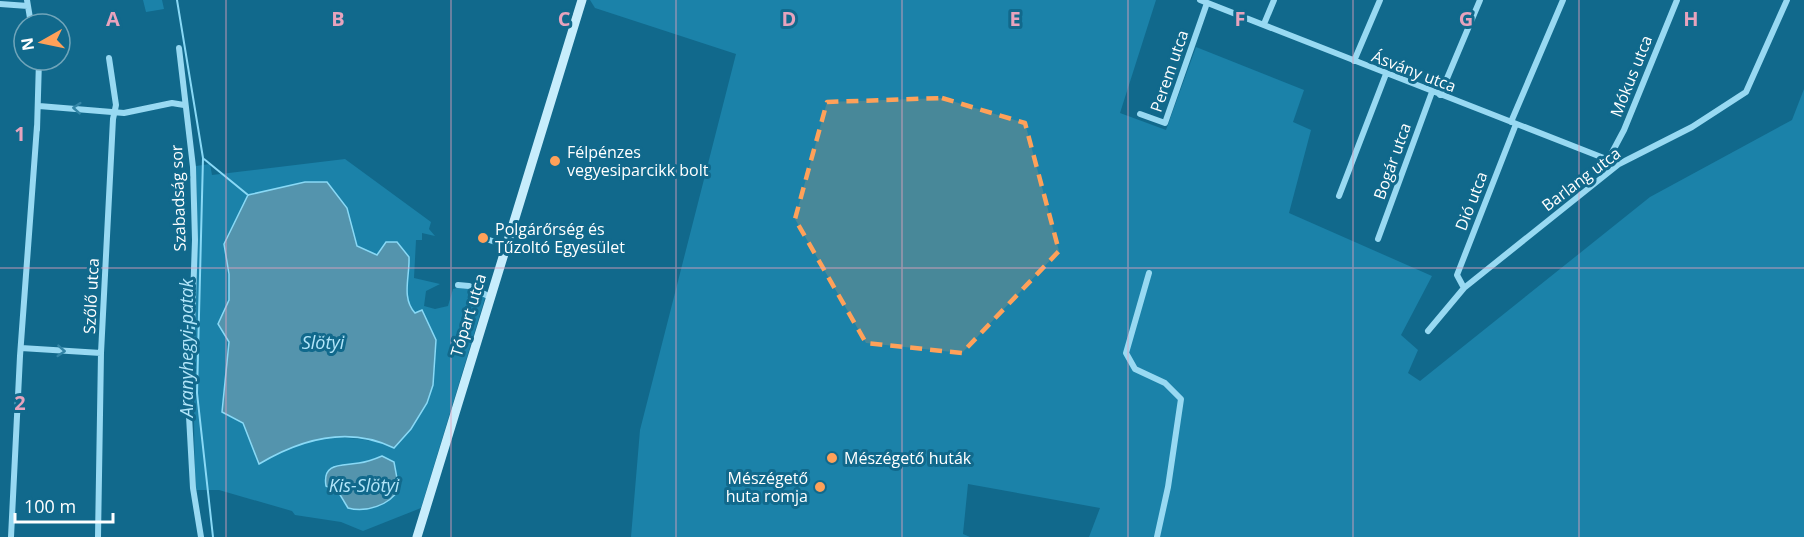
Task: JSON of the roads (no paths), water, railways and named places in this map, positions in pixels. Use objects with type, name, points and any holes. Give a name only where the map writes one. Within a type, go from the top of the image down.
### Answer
[{"type":"main road","name":"Tópart utca","points":[[417,537],[582,0]]},
{"type":"street","points":[[1264,24],[1274,0]]},
{"type":"street","points":[[1354,61],[1380,0]]},
{"type":"street","points":[[1440,95],[1480,0]]},
{"type":"street","name":"Dió utca","points":[[1464,288],[1457,275],[1513,123],[1563,0]]},
{"type":"street","name":"Mókus utca","points":[[1608,160],[1624,130],[1677,0]]},
{"type":"street","name":"Barlang utca","points":[[1428,331],[1464,288],[1619,164],[1692,127],[1746,92],[1787,0]]},
{"type":"street","name":"Ásvány utca","points":[[1204,1],[1619,164]]},
{"type":"street","name":"Perem utca","points":[[1140,114],[1164,123],[1204,1]]},
{"type":"street","points":[[0,4],[28,3]]},
{"type":"street","name":"Szabadság sor","points":[[180,50],[186,94],[184,105],[193,167],[195,229],[189,391],[193,488],[201,537]]},
{"type":"street","name":"Szőlő utca","points":[[98,537],[101,353],[116,105],[109,58]]},
{"type":"street","points":[[11,537],[21,348],[39,106],[39,72]]},
{"type":"street","points":[[1339,196],[1386,74]]},
{"type":"street","name":"Bogár utca","points":[[1378,239],[1432,92]]},
{"type":"street","points":[[39,106],[124,113],[172,103],[184,105]]},
{"type":"street","points":[[486,239],[506,245]]},
{"type":"street","points":[[1149,273],[1126,353],[1135,369],[1165,383],[1181,399],[1168,487],[1157,537]]},
{"type":"street","points":[[458,285],[469,286],[490,297]]},
{"type":"street","points":[[21,348],[101,353]]},
{"type":"water","name":"Slötyi","points":[[305,182],[327,182],[347,208],[357,246],[377,255],[386,242],[397,242],[409,257],[408,301],[415,313],[422,310],[436,340],[433,385],[427,403],[411,429],[394,448],[377,441],[360,438],[325,438],[291,448],[259,464],[243,423],[222,412],[229,342],[218,324],[229,300],[229,274],[224,244],[248,195]]},
{"type":"water","name":"Kis-Slötyi","points":[[382,456],[394,462],[399,489],[384,503],[370,508],[348,508],[339,493],[326,486],[327,473],[330,469]]},
{"type":"waterway","name":"Aranyhegyi-patak","points":[[177,0],[203,158],[197,393],[213,537]]},
{"type":"waterway","name":"Aranyhegyi-patak","points":[[204,159],[248,195]]},
{"type":"place","name":"Félpénzes vegyesiparcikk bolt","points":[[555,161]]},
{"type":"place","name":"Polgárőrség és Tűzoltó Egyesület","points":[[483,238]]},
{"type":"place","name":"Mészégető huták","points":[[832,458]]},
{"type":"place","name":"Mészégető huta romja","points":[[820,487]]}]
